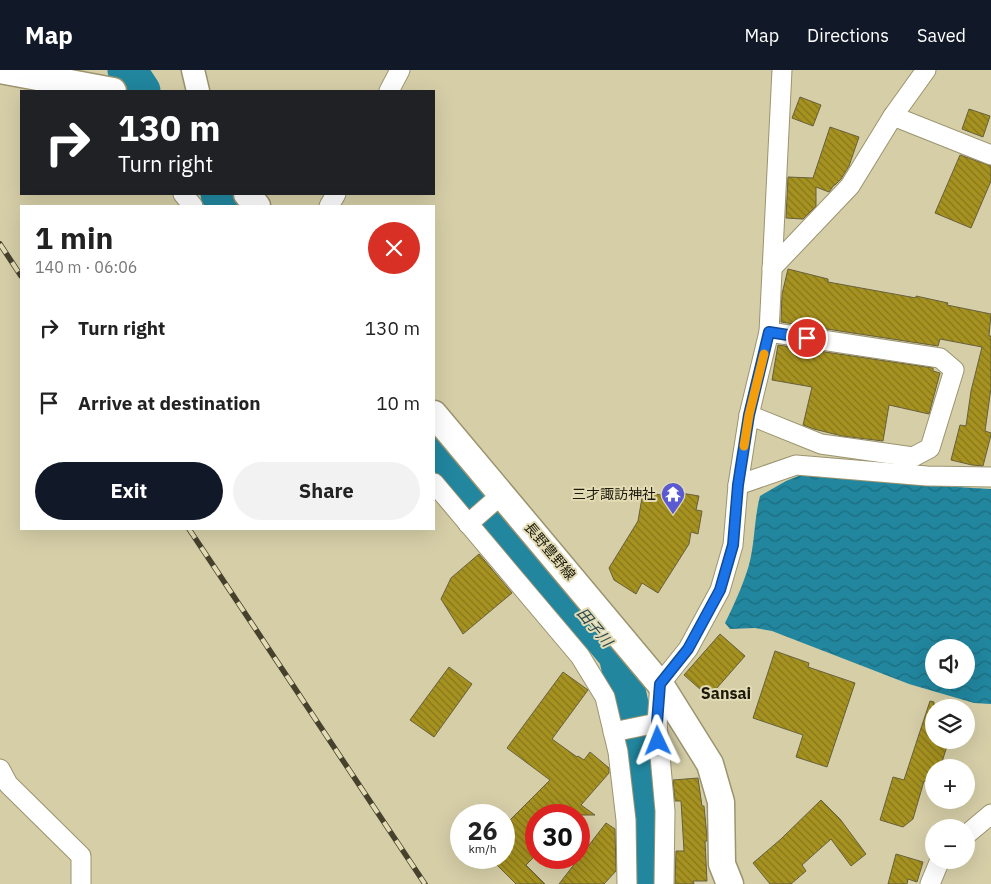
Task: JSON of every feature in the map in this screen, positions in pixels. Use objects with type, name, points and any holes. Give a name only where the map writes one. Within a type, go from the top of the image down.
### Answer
[{"type":"main road","points":[[0,70],[101,90]]},
{"type":"main road","points":[[247,195],[256,205]]},
{"type":"main road","name":"長野豊野線","points":[[435,415],[500,496],[660,684],[710,764],[721,802],[722,864],[730,884]]},
{"type":"street","points":[[193,70],[198,90]]},
{"type":"street","points":[[390,90],[400,70]]},
{"type":"street","points":[[664,884],[665,811],[656,724],[660,684],[688,649],[720,590],[733,545],[738,485],[749,415],[769,332],[782,70]]},
{"type":"street","points":[[772,268],[850,186],[893,116],[926,70]]},
{"type":"street","points":[[893,116],[991,155]]},
{"type":"street","points":[[184,195],[193,205]]},
{"type":"street","points":[[749,415],[821,444],[913,457],[930,448],[954,370],[940,358],[769,332]]},
{"type":"street","points":[[738,485],[796,465],[927,476],[991,477]]},
{"type":"street","points":[[435,484],[470,521],[580,656],[604,697],[618,752],[626,820],[626,884]]},
{"type":"street","points":[[470,521],[500,496]]},
{"type":"street","points":[[614,732],[656,724]]},
{"type":"street","points":[[0,769],[8,784],[81,856],[81,884]]},
{"type":"street","points":[[975,827],[991,814]]},
{"type":"street","points":[[930,884],[936,869]]},
{"type":"water","points":[[813,470],[905,484],[991,489],[991,704],[975,703],[975,699],[960,699],[926,689],[975,689],[975,639],[925,639],[925,689],[772,631],[755,628],[730,629],[725,623],[749,565],[760,496],[786,481]]},
{"type":"building","points":[[800,97],[821,105],[813,126],[792,118]]},
{"type":"building","points":[[969,109],[990,116],[983,137],[962,129]]},
{"type":"building","points":[[830,127],[859,137],[849,166],[841,179],[829,192],[816,187],[816,206],[803,219],[786,218],[788,177],[813,178]]},
{"type":"building","points":[[960,155],[991,166],[991,181],[971,228],[935,213]]},
{"type":"building","points":[[788,269],[828,279],[828,282],[916,298],[916,296],[948,303],[947,305],[991,314],[989,336],[991,336],[991,388],[985,431],[991,433],[991,435],[983,466],[951,460],[960,425],[966,426],[971,391],[982,347],[940,339],[938,346],[781,322],[782,294]]},
{"type":"building","points":[[778,345],[933,368],[933,371],[940,373],[929,414],[889,405],[883,441],[842,436],[803,425],[812,387],[772,380]]},
{"type":"building","points":[[669,491],[699,496],[696,510],[702,511],[698,534],[691,532],[689,544],[658,593],[642,583],[636,594],[614,580],[609,568],[638,521],[643,492],[668,496]]},
{"type":"building","points":[[479,554],[512,593],[463,634],[441,599],[451,578]]},
{"type":"building","points":[[720,634],[745,656],[709,697],[684,675]]},
{"type":"building","points":[[775,651],[809,663],[808,667],[855,683],[827,767],[796,757],[803,735],[753,718]]},
{"type":"building","points":[[449,667],[472,684],[434,737],[410,720]]},
{"type":"building","points":[[563,672],[588,690],[552,739],[584,760],[590,752],[609,768],[609,773],[582,804],[526,804],[550,780],[507,748]]},
{"type":"building","points":[[925,716],[925,749],[946,749],[943,759],[925,759],[925,781],[913,819],[903,827],[880,820],[893,777],[904,780]]},
{"type":"building","points":[[698,778],[702,806],[704,806],[707,837],[707,841],[705,841],[707,881],[693,881],[694,884],[675,884],[676,851],[684,851],[681,801],[675,801],[673,780]]},
{"type":"building","points":[[821,800],[840,819],[866,854],[851,866],[831,839],[802,865],[806,871],[791,884],[770,884],[753,863]]},
{"type":"building","points":[[525,805],[525,869],[530,869],[545,884],[516,884],[501,869],[515,869],[515,815]]},
{"type":"building","points":[[606,823],[615,829],[616,871],[604,884],[559,884],[571,869],[590,869],[590,844]]},
{"type":"building","points":[[896,854],[923,862],[917,882],[908,879],[907,884],[888,884]]},
{"type":"waterway","name":"田子川","points":[[127,70],[140,90]]},
{"type":"waterway","name":"田子川","points":[[221,195],[229,205]]},
{"type":"waterway","name":"田子川","points":[[435,452],[483,510],[569,597],[618,655],[643,766],[652,855],[648,884]]},
{"type":"railway","points":[[0,244],[20,274]]},
{"type":"railway","points":[[190,530],[425,884]]},
{"type":"slow traffic","points":[[744,446],[749,415],[764,354]]},
{"type":"place","name":"三才諏訪神社","points":[[673,515]]},
{"type":"district","name":"Sansai","points":[[726,693]]},
{"type":"route","points":[[658,741],[657,723],[660,684],[688,649],[720,590],[733,545],[738,485],[749,415],[769,332],[807,338]]}]
